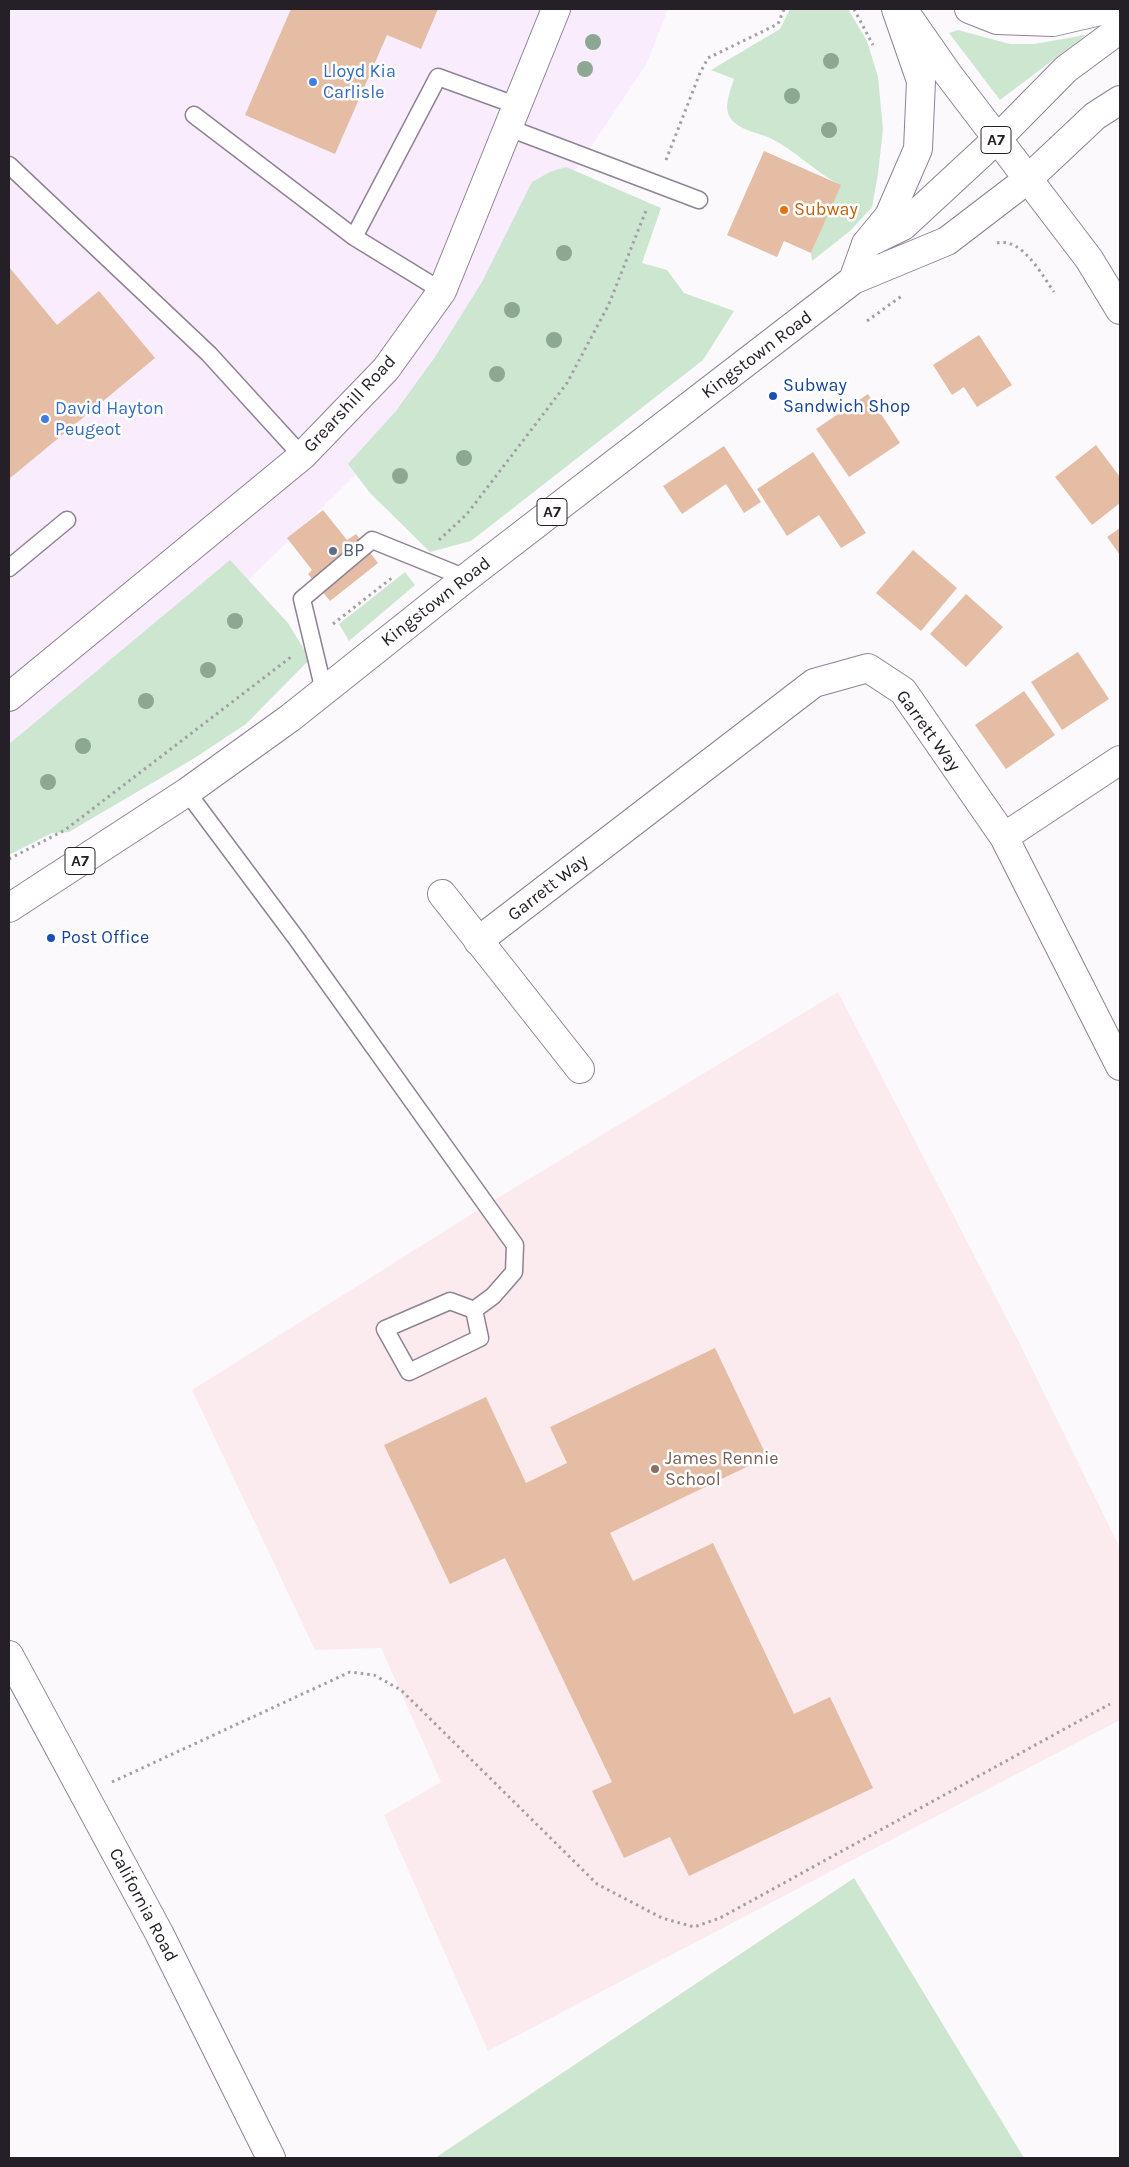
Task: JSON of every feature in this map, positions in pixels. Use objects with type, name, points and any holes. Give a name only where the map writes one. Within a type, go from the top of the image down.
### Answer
[{"type":"street","name":"Grearshill Road","points":[[10,692],[302,456],[386,369],[442,290],[514,117],[556,9]]},
{"type":"street","points":[[853,280],[866,244],[889,216],[918,149],[921,81],[896,9]]},
{"type":"street","points":[[902,9],[948,74],[1089,259],[1120,310]]},
{"type":"street","points":[[969,9],[997,20],[1053,22],[1109,9]]},
{"type":"street","name":"A7","points":[[866,244],[903,226],[997,139],[1066,68],[1120,29]]},
{"type":"street","name":"Kingstown Road","points":[[9,908],[187,792],[290,718],[466,578],[853,280],[947,241],[1028,179],[1095,116],[1120,100]]},
{"type":"street","name":"Garrett Way","points":[[478,941],[814,684],[868,668],[903,691],[1004,837],[1120,1066]]},
{"type":"street","points":[[1004,837],[1120,760]]},
{"type":"street","points":[[442,894],[580,1069]]},
{"type":"street","name":"California Road","points":[[9,1655],[159,1933],[271,2158]]},
{"type":"lane","points":[[354,237],[438,77],[514,117],[657,184],[699,200]]},
{"type":"lane","points":[[194,115],[354,237],[442,290]]},
{"type":"lane","points":[[9,165],[209,354],[302,456]]},
{"type":"lane","points":[[9,568],[67,520]]},
{"type":"lane","points":[[324,691],[302,599],[372,540],[466,578]]},
{"type":"lane","points":[[187,792],[296,938],[515,1245],[514,1272],[493,1296],[474,1310]]},
{"type":"lane","points":[[450,1301],[474,1310],[480,1338],[409,1372],[385,1329],[450,1301]]},
{"type":"path","points":[[657,184],[700,73],[708,58],[778,24],[784,9]]},
{"type":"path","points":[[854,9],[875,50]]},
{"type":"path","points":[[994,244],[1002,242],[1017,247],[1029,259],[1054,292]]},
{"type":"path","points":[[867,321],[910,289]]},
{"type":"path","points":[[84,1795],[350,1672],[374,1675],[402,1690],[597,1884],[662,1918],[694,1927],[720,1918],[1110,1704]]},
{"type":"shaded area","points":[[9,9],[668,9],[647,63],[404,427],[154,673],[9,800]]},
{"type":"shaded area","name":"James Rennie School","points":[[838,992],[1019,1342],[1120,1548],[1120,1720],[488,2051],[384,1815],[441,1782],[381,1648],[315,1650],[192,1390],[486,1205]]},
{"type":"green space","points":[[790,9],[848,9],[867,41],[878,77],[883,129],[872,207],[850,231],[812,261],[811,253],[840,185],[779,143],[735,123],[727,109],[734,79],[711,70],[780,29]]},
{"type":"green space","points":[[958,30],[1010,44],[1034,44],[1086,35],[1000,100],[949,33]]},
{"type":"green space","points":[[566,167],[661,208],[642,263],[667,270],[684,293],[734,311],[703,360],[471,541],[430,552],[370,493],[348,464],[396,411],[435,357],[482,282],[532,182],[550,172]]},
{"type":"green space","points":[[230,560],[288,623],[310,659],[246,724],[193,759],[69,832],[52,833],[9,855],[9,744]]},
{"type":"green space","points":[[405,572],[415,585],[349,641],[339,624]]},
{"type":"green space","points":[[854,1878],[1024,2158],[435,2158]]},
{"type":"building","name":"Lloyd Kia Carlisle","points":[[291,9],[438,9],[421,49],[387,35],[335,154],[245,115]]},
{"type":"building","name":"Subway","points":[[764,151],[841,185],[811,253],[784,241],[777,257],[727,235]]},
{"type":"building","name":"David Hayton Peugeot","points":[[9,267],[57,325],[99,291],[155,358],[9,479]]},
{"type":"building","points":[[979,335],[1012,385],[977,407],[964,387],[952,395],[933,365]]},
{"type":"building","points":[[868,394],[900,443],[849,477],[816,429]]},
{"type":"building","points":[[1096,445],[1120,477],[1120,503],[1092,525],[1055,477]]},
{"type":"building","points":[[724,446],[761,502],[744,513],[726,484],[682,514],[663,486]]},
{"type":"building","points":[[813,452],[866,533],[841,548],[819,515],[787,536],[757,489]]},
{"type":"building","name":"BP","points":[[323,510],[347,540],[356,534],[378,563],[330,601],[308,574],[312,570],[287,538]]},
{"type":"building","points":[[1120,528],[1120,555],[1107,537]]},
{"type":"building","points":[[913,550],[957,588],[921,631],[876,593]]},
{"type":"building","points":[[966,594],[1003,627],[966,667],[930,634]]},
{"type":"building","points":[[1078,652],[1109,699],[1062,730],[1031,682]]},
{"type":"building","points":[[1024,691],[1055,735],[1006,769],[975,725]]},
{"type":"building","points":[[715,1348],[767,1457],[610,1533],[633,1581],[713,1543],[794,1714],[830,1697],[873,1788],[689,1876],[670,1837],[624,1858],[592,1791],[612,1782],[505,1558],[450,1584],[384,1445],[486,1397],[526,1483],[567,1463],[550,1427]]},
{"type":"place","name":"Lloyd Kia Carlisle","points":[[313,82]]},
{"type":"place","name":"Subway","points":[[784,210]]},
{"type":"place","name":"Subway Sandwich Shop","points":[[773,396]]},
{"type":"place","name":"David Hayton Peugeot","points":[[45,419]]},
{"type":"place","name":"BP","points":[[333,551]]},
{"type":"place","name":"Post Office","points":[[51,938]]},
{"type":"place","name":"James Rennie School","points":[[655,1469]]}]
